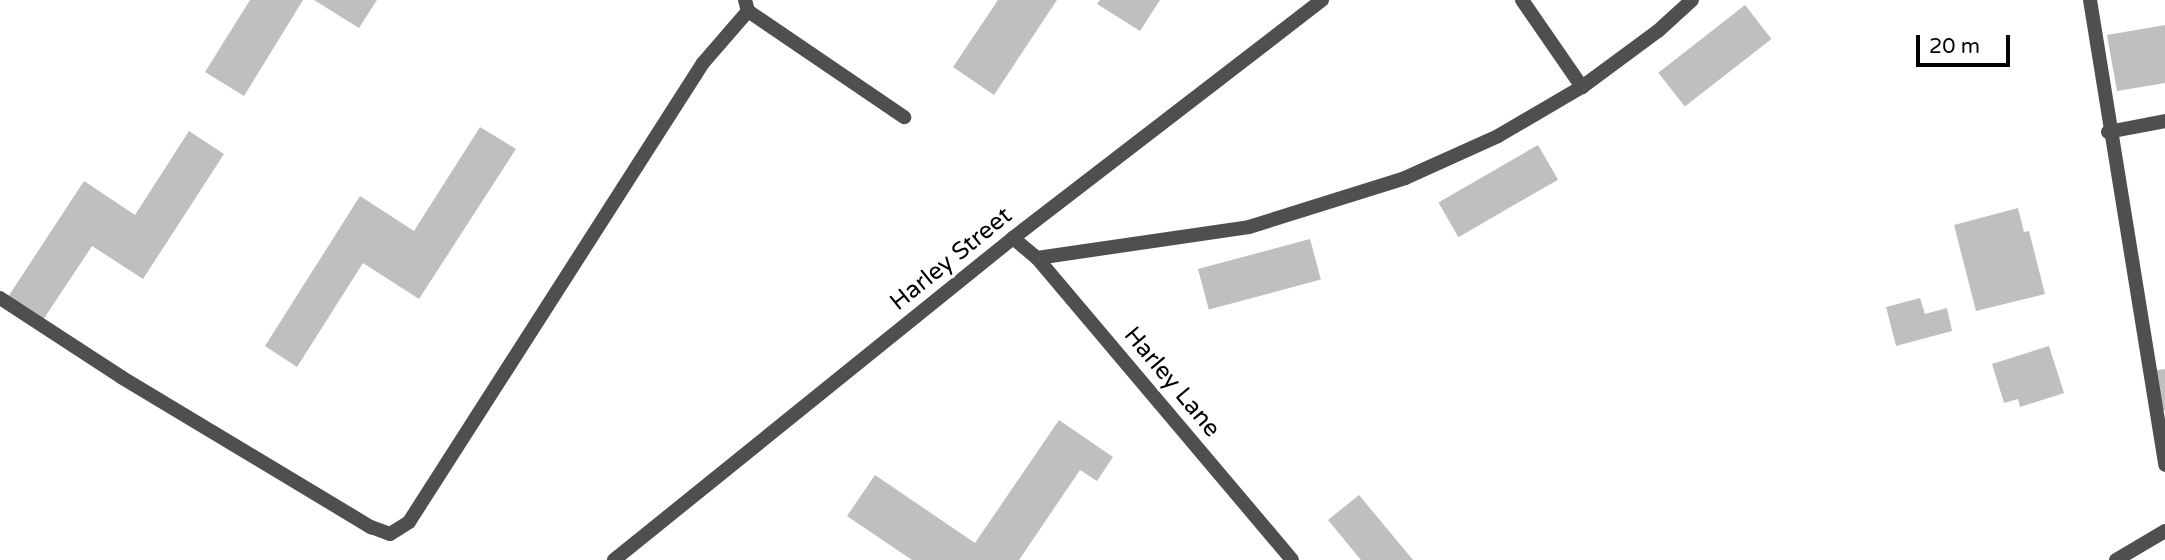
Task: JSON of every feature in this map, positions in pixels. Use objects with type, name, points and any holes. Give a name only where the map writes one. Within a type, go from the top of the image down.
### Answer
[{"type":"street","name":"Harley Street","points":[[614,560],[1013,238],[1322,0]]},
{"type":"street","points":[[1522,0],[1582,87]]},
{"type":"street","points":[[1037,258],[1249,228],[1332,204],[1498,136],[1582,87],[1658,32],[1692,0]]},
{"type":"street","points":[[2090,0],[2108,132],[2165,465]]},
{"type":"street","points":[[0,298],[121,377],[371,527],[390,534],[409,522],[703,63],[747,6],[904,117]]},
{"type":"street","points":[[2108,132],[2165,121]]},
{"type":"street","name":"Harley Lane","points":[[1013,238],[1037,258],[1292,560]]},
{"type":"street","points":[[2116,560],[2165,531]]},
{"type":"building","points":[[250,0],[303,0],[244,96],[205,72]]},
{"type":"building","points":[[314,0],[377,0],[359,28]]},
{"type":"building","points":[[998,0],[1057,0],[994,95],[953,67]]},
{"type":"building","points":[[1100,0],[1160,0],[1140,31],[1097,4]]},
{"type":"building","points":[[1745,5],[1771,39],[1685,107],[1658,73]]},
{"type":"building","points":[[2165,25],[2165,83],[2117,91],[2107,35]]},
{"type":"building","points":[[480,127],[516,149],[419,299],[363,263],[297,367],[265,346],[360,196],[414,231]]},
{"type":"building","points":[[189,131],[224,154],[143,279],[92,246],[41,323],[6,300],[84,181],[135,215]]},
{"type":"building","points":[[1538,145],[1558,180],[1458,237],[1438,202]]},
{"type":"building","points":[[2018,208],[2024,232],[2029,231],[2045,294],[1976,311],[1954,225]]},
{"type":"building","points":[[1310,239],[1321,280],[1209,310],[1198,269]]},
{"type":"building","points":[[1920,298],[1925,314],[1947,308],[1952,331],[1896,346],[1886,307]]},
{"type":"building","points":[[2049,346],[2064,393],[2020,407],[2018,399],[2004,403],[1992,364]]},
{"type":"building","points":[[2165,369],[2165,410],[2158,412],[2151,371]]},
{"type":"building","points":[[1059,420],[1113,457],[1097,481],[1080,470],[1019,560],[912,560],[847,516],[875,475],[975,543]]},
{"type":"building","points":[[1359,495],[1413,560],[1361,560],[1328,520]]}]
